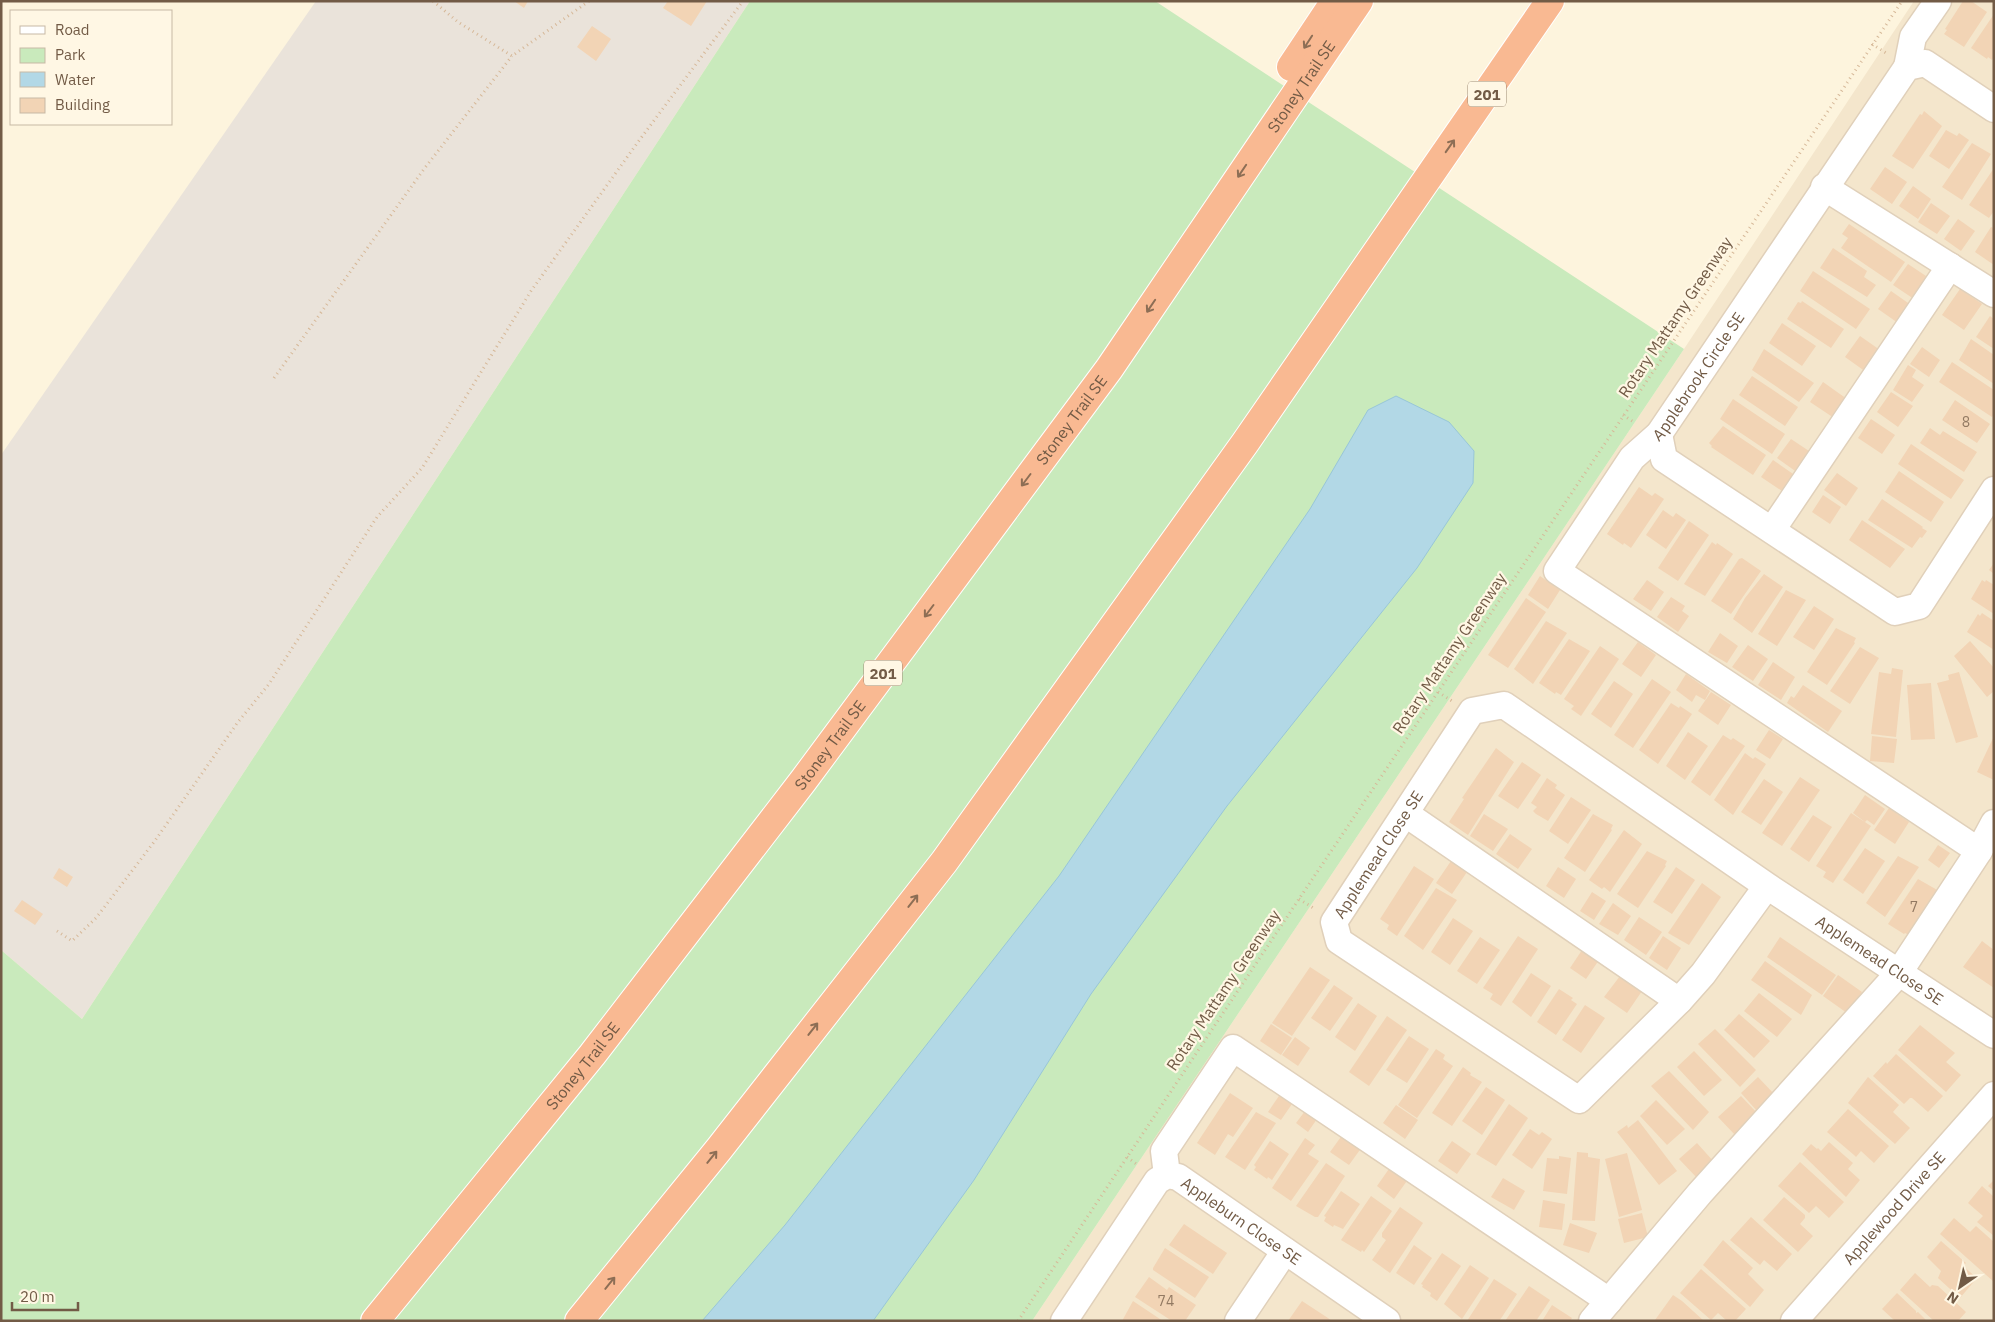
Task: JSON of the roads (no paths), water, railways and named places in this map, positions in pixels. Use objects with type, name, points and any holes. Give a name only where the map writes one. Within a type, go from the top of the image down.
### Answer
[{"type":"highway","points":[[1260,144],[1273,95],[1335,1]]},
{"type":"highway","name":"Stoney Trail SE","points":[[375,1321],[592,1055],[803,781],[1109,369],[1260,144],[1359,1]]},
{"type":"highway","name":"201","points":[[579,1321],[719,1149],[944,862],[1245,443],[1550,1]]},
{"type":"street","points":[[1938,1],[1913,37],[1907,66],[1925,63],[1994,109]]},
{"type":"street","name":"Applebrook Circle SE","points":[[1907,66],[1660,434],[1664,459],[1896,612],[1919,606],[1994,490]]},
{"type":"street","points":[[1824,187],[1994,294]]},
{"type":"street","points":[[1772,530],[1950,266]]},
{"type":"street","points":[[1660,434],[1632,458],[1557,571],[1979,852]]},
{"type":"street","name":"Applemead Close SE","points":[[1767,886],[1703,974],[1679,1001],[1579,1100],[1339,941],[1334,922],[1472,711],[1504,705],[1767,886],[1898,974],[1994,1035]]},
{"type":"street","points":[[1406,814],[1679,1001]]},
{"type":"street","points":[[1592,1321],[1700,1193],[1898,974],[1979,852],[1994,823]]},
{"type":"street","points":[[1167,1175],[1164,1151],[1233,1048],[1609,1301]]},
{"type":"street","name":"Applewood Drive SE","points":[[1794,1321],[1994,1095]]},
{"type":"street","name":"Appleburn Close SE","points":[[1064,1321],[1157,1181],[1167,1175],[1178,1177],[1387,1321]]},
{"type":"street","points":[[1238,1321],[1285,1251]]},
{"type":"water","points":[[1396,396],[1449,422],[1474,451],[1473,483],[1417,568],[1227,806],[1091,994],[974,1180],[873,1321],[702,1321],[785,1225],[1059,876],[1310,509],[1368,410]]}]
